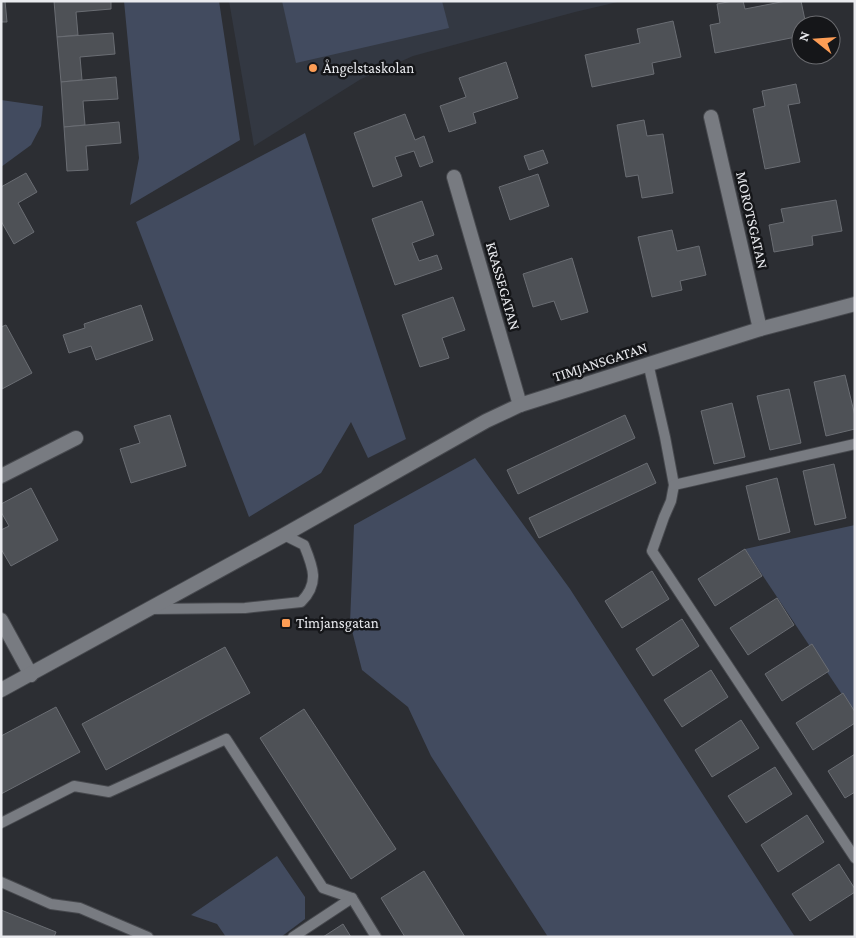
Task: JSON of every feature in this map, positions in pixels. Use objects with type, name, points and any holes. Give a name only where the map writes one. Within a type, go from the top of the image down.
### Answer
[{"type":"street","name":"MOROTSGATAN","points":[[712,118],[760,330]]},
{"type":"street","name":"KRASSEGATAN","points":[[454,177],[520,405]]},
{"type":"street","name":"TIMJANSGATAN","points":[[1,690],[478,426],[520,405],[760,330],[855,304]]},
{"type":"street","points":[[1,476],[76,438]]},
{"type":"street","points":[[1,620],[31,675]]},
{"type":"lane","points":[[648,364],[674,485],[671,501],[652,550],[855,858]]},
{"type":"lane","points":[[674,485],[855,444]]},
{"type":"lane","points":[[150,609],[245,608],[300,602],[307,596],[312,586],[312,564],[304,545],[284,535]]},
{"type":"lane","points":[[1,823],[74,786],[110,792],[226,739],[323,888],[352,898],[376,937]]},
{"type":"lane","points":[[1,882],[52,904],[80,908],[148,937]]},
{"type":"lane","points":[[293,937],[352,898]]},
{"type":"shaded area","points":[[124,1],[219,1],[240,140],[130,205],[139,158]]},
{"type":"shaded area","name":"Ångelstaskolan","points":[[229,1],[622,1],[413,56],[361,79],[254,146]]},
{"type":"shaded area","points":[[282,1],[442,1],[449,28],[296,63]]},
{"type":"shaded area","points":[[1,100],[43,106],[41,126],[31,145],[1,167]]},
{"type":"shaded area","points":[[305,133],[406,439],[368,458],[351,422],[321,473],[249,517],[136,222]]},
{"type":"shaded area","points":[[475,458],[570,589],[795,937],[548,937],[431,756],[408,707],[362,670],[350,623],[354,525]]},
{"type":"shaded area","points":[[855,525],[855,714],[745,549]]},
{"type":"shaded area","points":[[277,856],[305,897],[305,919],[281,937],[226,937],[217,924],[191,915]]},
{"type":"building","points":[[1,1],[5,1],[7,22],[1,22]]},
{"type":"building","points":[[54,1],[111,1],[111,9],[76,12],[78,35],[57,37]]},
{"type":"building","points":[[743,1],[745,9],[786,1],[801,1],[804,15],[791,15],[791,38],[715,53],[710,25],[720,23],[717,4]]},
{"type":"building","points":[[673,21],[681,57],[652,63],[654,74],[592,87],[585,55],[640,43],[637,29]]},
{"type":"building","points":[[113,33],[115,54],[80,57],[82,80],[61,82],[57,37]]},
{"type":"building","points":[[506,62],[518,98],[473,113],[476,123],[449,132],[440,106],[466,97],[459,78]]},
{"type":"building","points":[[116,77],[118,99],[83,101],[85,125],[64,127],[61,82]]},
{"type":"building","points":[[796,84],[800,103],[788,105],[800,162],[765,169],[753,109],[765,106],[762,91]]},
{"type":"building","points":[[405,114],[415,140],[424,136],[433,162],[420,167],[414,151],[395,157],[402,176],[373,187],[354,133]]},
{"type":"building","points":[[644,120],[647,136],[663,134],[673,193],[642,198],[638,175],[626,177],[617,125]]},
{"type":"building","points":[[119,122],[121,143],[86,146],[88,170],[67,171],[64,127]]},
{"type":"building","points":[[543,150],[548,163],[529,170],[524,156]]},
{"type":"building","points":[[26,173],[37,192],[18,203],[34,232],[14,244],[1,221],[1,187]]},
{"type":"building","points":[[538,174],[549,206],[510,220],[499,187]]},
{"type":"building","points":[[836,200],[842,231],[812,236],[813,245],[774,252],[769,225],[784,222],[781,209]]},
{"type":"building","points":[[422,201],[434,235],[412,243],[419,261],[437,255],[442,269],[395,285],[372,219]]},
{"type":"building","points":[[672,230],[677,251],[699,246],[706,275],[680,281],[682,290],[652,297],[638,237]]},
{"type":"building","points":[[572,258],[588,312],[561,320],[554,301],[533,307],[523,274]]},
{"type":"building","points":[[453,297],[465,330],[442,338],[449,358],[420,367],[402,315]]},
{"type":"building","points":[[141,305],[153,340],[96,360],[91,346],[69,353],[63,335],[85,328],[84,324]]},
{"type":"building","points":[[6,325],[32,373],[2,389],[1,327]]},
{"type":"building","points":[[845,375],[855,416],[855,429],[826,436],[814,382]]},
{"type":"building","points":[[789,389],[801,443],[770,450],[757,396]]},
{"type":"building","points":[[732,403],[745,457],[714,464],[701,411]]},
{"type":"building","points":[[170,415],[186,466],[131,483],[120,449],[140,443],[134,426]]},
{"type":"building","points":[[625,415],[635,438],[518,494],[507,470]]},
{"type":"building","points":[[647,463],[656,483],[539,538],[529,518]]},
{"type":"building","points":[[834,464],[846,518],[815,525],[803,471]]},
{"type":"building","points":[[777,478],[790,532],[759,540],[746,486]]},
{"type":"building","points":[[31,488],[58,540],[11,566],[1,549],[1,530],[9,526],[1,512],[1,504]]},
{"type":"building","points":[[745,549],[762,576],[715,606],[698,579]]},
{"type":"building","points":[[652,571],[669,599],[622,628],[605,601]]},
{"type":"building","points":[[777,598],[794,625],[748,655],[730,628]]},
{"type":"building","points":[[682,619],[699,646],[653,676],[636,649]]},
{"type":"building","points":[[812,644],[829,671],[782,701],[765,674]]},
{"type":"building","points":[[225,647],[250,693],[106,770],[82,724]]},
{"type":"building","points":[[711,670],[728,697],[682,727],[664,700]]},
{"type":"building","points":[[843,693],[855,712],[855,723],[813,750],[796,723]]},
{"type":"building","points":[[56,707],[80,752],[1,794],[1,736]]},
{"type":"building","points":[[304,709],[396,849],[351,879],[260,738]]},
{"type":"building","points":[[741,720],[759,748],[712,777],[695,750]]},
{"type":"building","points":[[855,754],[855,792],[845,798],[828,771]]},
{"type":"building","points":[[775,767],[792,794],[746,823],[728,796]]},
{"type":"building","points":[[807,815],[824,842],[778,872],[761,845]]},
{"type":"building","points":[[839,864],[855,892],[810,921],[792,894]]},
{"type":"building","points":[[424,871],[465,937],[405,937],[381,898]]},
{"type":"building","points":[[1,910],[56,932],[54,937],[1,937]]},
{"type":"building","points":[[343,924],[351,937],[323,937]]},
{"type":"place","name":"Ångelstaskolan","points":[[313,68]]},
{"type":"place","name":"Timjansgatan","points":[[286,623]]}]
